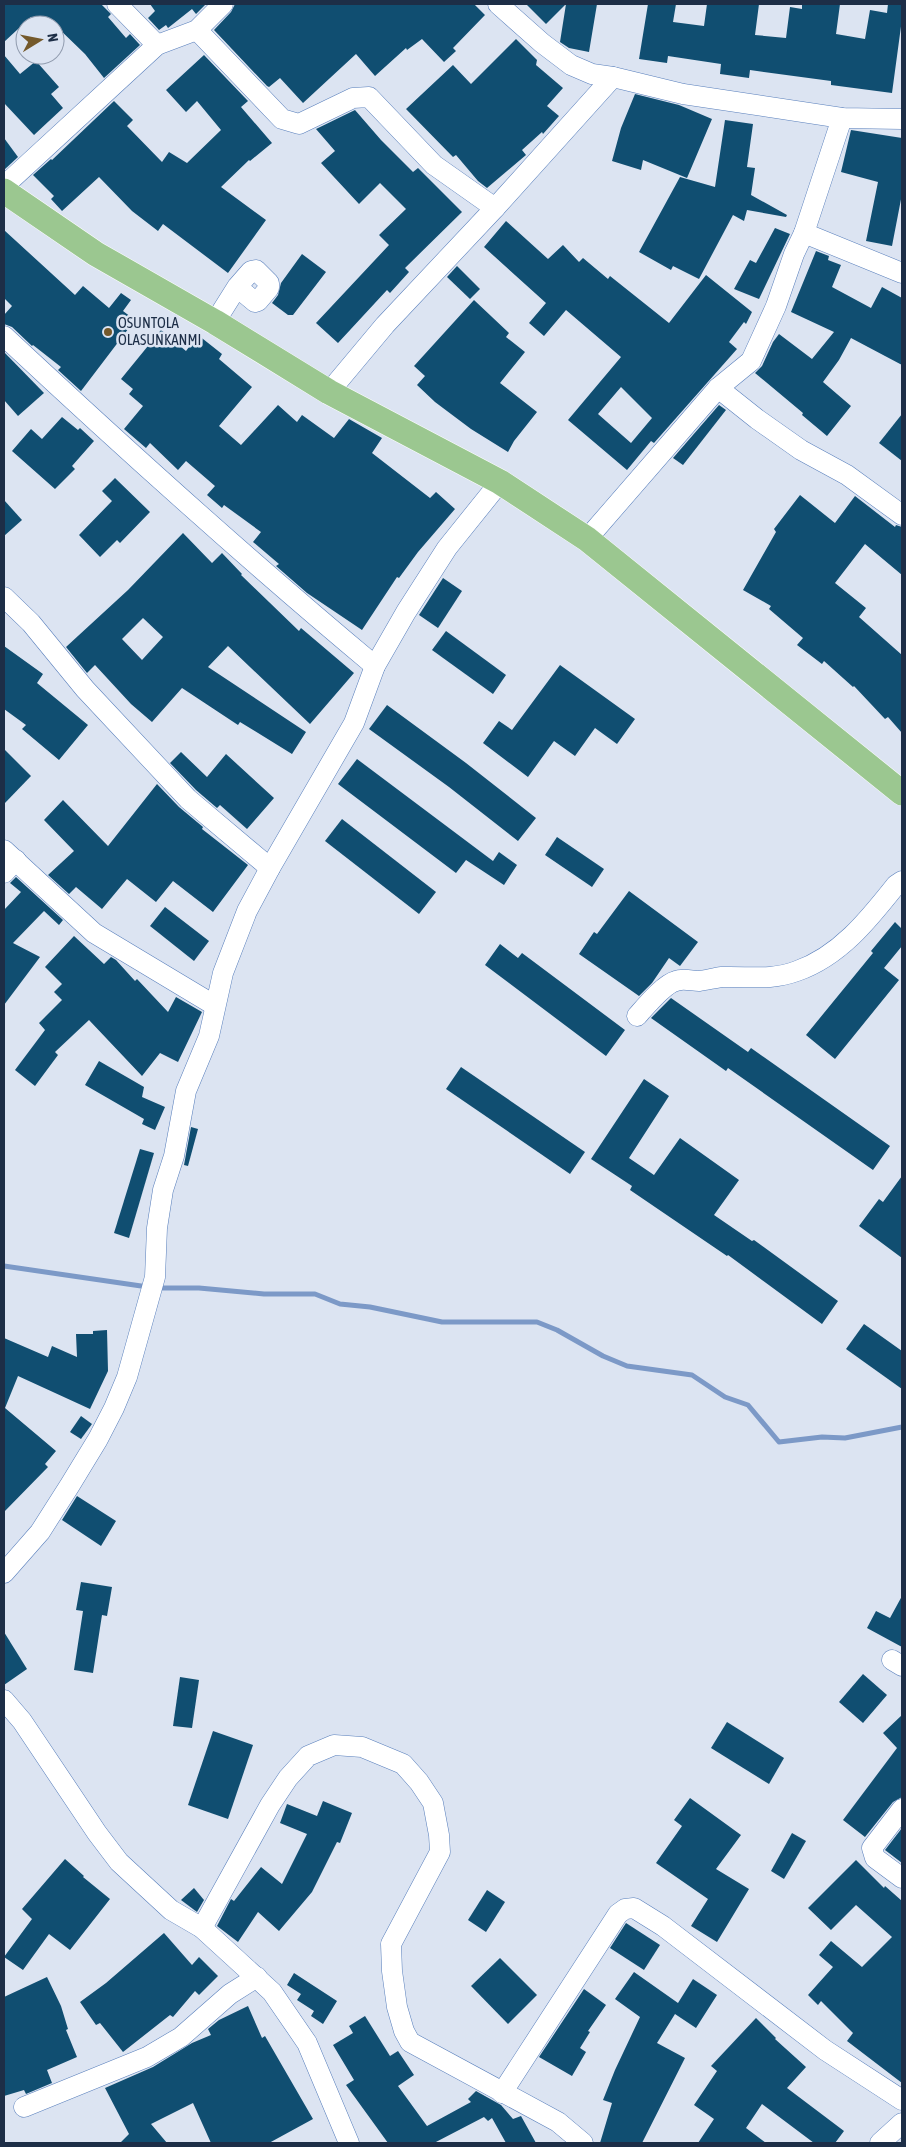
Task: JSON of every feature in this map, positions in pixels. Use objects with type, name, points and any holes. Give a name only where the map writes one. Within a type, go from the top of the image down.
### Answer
[{"type":"main road","points":[[4,191],[96,254],[216,322],[329,392],[500,482],[587,539],[902,793]]},
{"type":"street","points":[[117,4],[157,44]]},
{"type":"street","points":[[4,186],[157,44],[197,30],[223,4]]},
{"type":"street","points":[[498,4],[542,43],[571,65],[592,74],[613,76],[683,94],[842,118],[902,119]]},
{"type":"street","points":[[197,30],[282,119],[300,124],[353,98],[369,98],[434,165],[495,208]]},
{"type":"street","points":[[329,392],[385,325],[495,208],[613,76]]},
{"type":"street","points":[[587,539],[718,388],[752,361],[776,306],[794,254],[804,233],[842,118]]},
{"type":"street","points":[[804,233],[902,273]]},
{"type":"street","points":[[216,322],[237,287]]},
{"type":"street","points":[[4,336],[109,434],[292,597],[375,666]]},
{"type":"street","points":[[718,388],[756,419],[794,445],[847,476],[902,515]]},
{"type":"street","points":[[4,1573],[40,1532],[98,1439],[114,1408],[126,1377],[155,1277],[156,1228],[163,1190],[174,1156],[186,1091],[209,1036],[214,1005],[223,973],[247,911],[354,724],[375,666],[406,612],[447,548],[500,482]]},
{"type":"street","points":[[4,597],[31,623],[85,689],[188,799],[270,868]]},
{"type":"street","points":[[8,861],[94,933],[214,1005]]},
{"type":"street","points":[[637,1016],[656,995],[676,980],[700,981],[720,977],[768,979],[797,972],[820,961],[843,944],[869,919],[896,885],[902,881]]},
{"type":"street","points":[[4,1700],[22,1721],[97,1833],[119,1862],[171,1910],[202,1928],[272,1992],[307,2043],[349,2143]]},
{"type":"street","points":[[202,1928],[270,1806],[288,1778],[308,1756],[334,1745],[362,1747],[403,1764],[419,1782],[433,1803],[440,1852],[391,1944],[392,1971],[404,2032],[410,2042],[558,2122],[583,2143]]},
{"type":"street","points":[[902,1809],[872,1848],[875,1858],[902,1878]]},
{"type":"street","points":[[502,2093],[618,1914],[624,1909],[634,1908],[671,1932],[825,2050],[902,2100]]},
{"type":"street","points":[[24,2108],[146,2057],[181,2037],[230,1994],[257,1977]]},
{"type":"street","points":[[880,2143],[902,2123]]},
{"type":"building","points":[[4,4],[101,4],[111,14],[108,17],[126,38],[130,34],[140,45],[104,78],[85,54],[65,35],[65,15],[15,15],[15,32],[4,42]]},
{"type":"building","points":[[150,4],[206,4],[196,14],[192,9],[168,28],[166,25],[159,30],[148,18],[155,11]]},
{"type":"building","points":[[235,4],[474,4],[485,15],[453,48],[456,51],[444,62],[422,39],[407,50],[406,48],[375,76],[356,54],[303,103],[280,78],[269,87],[267,86],[214,30],[231,12]]},
{"type":"building","points":[[526,4],[566,4],[546,24]]},
{"type":"building","points":[[566,4],[597,4],[589,52],[569,48],[560,42]]},
{"type":"building","points":[[648,4],[676,4],[673,22],[704,26],[707,4],[759,4],[755,35],[786,38],[790,7],[802,9],[802,4],[840,4],[836,34],[865,39],[870,10],[887,13],[888,4],[902,5],[902,19],[892,93],[831,85],[831,81],[750,70],[749,78],[720,74],[721,64],[668,56],[667,63],[639,59]]},
{"type":"building","points":[[516,39],[537,60],[536,65],[563,88],[547,106],[559,116],[543,134],[542,132],[522,150],[526,155],[487,188],[478,181],[456,155],[453,157],[406,109],[453,65],[471,84]]},
{"type":"building","points":[[4,55],[20,74],[31,65],[40,65],[59,87],[51,94],[63,108],[34,135],[4,103]]},
{"type":"building","points":[[204,55],[248,101],[241,107],[272,143],[249,160],[221,187],[266,220],[228,273],[163,224],[158,231],[132,211],[99,177],[62,211],[51,199],[54,196],[33,175],[52,160],[114,101],[133,120],[127,126],[162,162],[169,152],[187,163],[221,130],[197,101],[186,112],[166,90]]},
{"type":"building","points":[[635,94],[679,105],[712,119],[687,178],[643,160],[641,170],[612,161],[621,128]]},
{"type":"building","points":[[355,110],[381,140],[413,172],[418,168],[462,212],[405,268],[409,272],[390,293],[387,290],[338,343],[316,323],[389,245],[379,235],[406,209],[380,183],[359,204],[321,163],[335,151],[316,129]]},
{"type":"building","points":[[725,120],[753,124],[747,167],[755,168],[751,195],[787,215],[786,217],[747,210],[744,221],[733,215],[699,279],[673,266],[671,270],[639,252],[680,177],[715,187]]},
{"type":"building","points":[[851,130],[902,138],[902,194],[892,246],[866,241],[878,182],[841,172]]},
{"type":"building","points":[[4,138],[18,157],[4,170]]},
{"type":"building","points":[[506,221],[548,259],[563,245],[579,262],[583,258],[608,279],[610,276],[669,323],[706,275],[752,312],[746,324],[744,322],[729,342],[737,349],[654,443],[651,441],[627,470],[568,420],[621,357],[566,310],[544,336],[529,323],[546,303],[484,247]],"holes":[[[621,387],[652,418],[631,443],[598,414]]]},
{"type":"building","points":[[775,228],[790,234],[759,299],[734,289],[750,260],[756,263]]},
{"type":"building","points":[[4,230],[75,295],[83,286],[109,308],[121,293],[131,300],[123,311],[135,320],[81,391],[58,370],[61,367],[32,346],[12,327],[4,324],[4,315],[12,306],[4,298]]},
{"type":"building","points":[[816,251],[829,256],[828,260],[841,265],[832,287],[871,308],[882,287],[902,298],[902,365],[851,338],[839,360],[823,382],[851,406],[827,436],[802,415],[803,413],[755,373],[762,366],[773,342],[779,334],[812,359],[834,332],[791,312]]},
{"type":"building","points":[[302,254],[326,272],[293,315],[288,315],[272,303],[278,295],[281,283]]},
{"type":"building","points":[[457,266],[480,289],[470,299],[447,277]]},
{"type":"building","points":[[474,300],[509,333],[506,337],[525,352],[500,383],[537,412],[514,441],[508,452],[471,429],[435,402],[417,385],[425,376],[414,366]]},
{"type":"building","points":[[161,330],[186,351],[198,335],[222,354],[219,359],[252,387],[219,426],[241,445],[278,405],[297,422],[302,415],[334,438],[349,419],[382,438],[372,453],[430,498],[436,492],[455,509],[418,552],[399,578],[397,577],[362,630],[307,593],[276,566],[279,564],[253,542],[261,532],[224,505],[222,508],[207,495],[215,486],[186,461],[178,470],[150,443],[146,448],[124,429],[143,406],[129,394],[133,389],[121,379]]},
{"type":"building","points":[[4,352],[44,393],[18,416],[4,400]]},
{"type":"building","points":[[719,405],[726,410],[683,465],[673,458]]},
{"type":"building","points":[[902,414],[902,461],[879,443]]},
{"type":"building","points":[[62,417],[78,430],[80,428],[94,441],[72,466],[75,469],[55,489],[12,451],[31,429],[42,439]]},
{"type":"building","points":[[115,478],[150,512],[120,543],[117,540],[100,557],[79,535],[112,501],[102,491]]},
{"type":"building","points":[[800,495],[835,523],[855,496],[895,527],[896,525],[902,527],[902,575],[865,544],[835,583],[866,608],[859,617],[902,655],[902,733],[888,717],[885,719],[854,686],[824,661],[822,664],[797,645],[803,638],[769,609],[771,606],[743,590],[776,532],[774,529]]},
{"type":"building","points":[[4,500],[22,520],[4,536]]},
{"type":"building","points":[[183,533],[212,563],[222,553],[241,575],[299,631],[301,628],[354,673],[310,724],[228,646],[208,667],[306,732],[292,754],[240,722],[238,725],[182,688],[152,722],[131,704],[95,665],[87,673],[66,647],[128,590]],"holes":[[[143,618],[163,637],[142,660],[122,639]]]},
{"type":"building","points":[[443,578],[462,591],[438,628],[419,615]]},
{"type":"building","points":[[446,631],[506,675],[493,694],[432,650]]},
{"type":"building","points":[[4,646],[43,674],[37,683],[88,725],[59,760],[22,729],[26,725],[4,709]]},
{"type":"building","points":[[560,665],[635,719],[617,744],[595,728],[575,756],[554,741],[528,777],[483,743],[499,721],[512,730]]},
{"type":"building","points":[[387,705],[466,763],[536,818],[518,841],[449,787],[369,729]]},
{"type":"building","points":[[4,749],[31,776],[4,804]]},
{"type":"building","points":[[181,752],[207,777],[226,754],[274,798],[247,829],[220,805],[217,808],[196,790],[170,763]]},
{"type":"building","points":[[357,759],[493,861],[499,852],[517,865],[504,885],[466,860],[456,873],[338,784]]},
{"type":"building","points":[[157,784],[179,807],[203,827],[202,829],[248,865],[213,912],[173,881],[156,902],[127,879],[102,909],[76,887],[69,894],[48,875],[74,851],[44,820],[63,800],[108,846]]},
{"type":"building","points":[[342,819],[436,892],[419,914],[325,841]]},
{"type":"building","points":[[557,837],[604,869],[592,887],[545,855]]},
{"type":"building","points":[[16,877],[63,920],[59,925],[44,911],[13,943],[40,957],[4,1005],[4,910],[21,892],[10,883]]},
{"type":"building","points":[[629,891],[698,942],[680,966],[669,958],[652,983],[639,996],[579,954],[594,932],[597,934]]},
{"type":"building","points":[[165,907],[209,941],[194,961],[150,926]]},
{"type":"building","points":[[895,922],[902,929],[902,946],[884,968],[899,980],[835,1059],[806,1035],[873,953],[871,951]]},
{"type":"building","points":[[74,936],[104,964],[111,957],[116,960],[168,1012],[176,997],[202,1012],[178,1062],[160,1053],[142,1076],[89,1020],[55,1052],[58,1055],[35,1086],[15,1070],[45,1030],[39,1023],[62,1000],[54,992],[62,984],[45,967]]},
{"type":"building","points":[[500,944],[518,958],[522,953],[625,1030],[606,1056],[485,965]]},
{"type":"building","points":[[671,998],[748,1052],[751,1048],[890,1146],[873,1170],[728,1068],[726,1071],[651,1018]]},
{"type":"building","points":[[99,1061],[144,1087],[142,1097],[165,1107],[155,1130],[142,1124],[144,1119],[85,1085]]},
{"type":"building","points":[[461,1067],[585,1152],[570,1174],[446,1089]]},
{"type":"building","points":[[644,1079],[669,1096],[629,1158],[654,1175],[680,1138],[739,1180],[714,1215],[752,1241],[754,1240],[838,1301],[822,1324],[728,1255],[630,1190],[632,1186],[591,1159]]},
{"type":"building","points":[[191,1127],[198,1129],[188,1166],[184,1165]]},
{"type":"building","points":[[140,1149],[154,1153],[129,1238],[114,1233]]},
{"type":"building","points":[[902,1176],[902,1258],[859,1226],[879,1199],[883,1202]]},
{"type":"building","points":[[864,1324],[902,1351],[902,1389],[846,1349]]},
{"type":"building","points":[[107,1330],[108,1371],[90,1409],[18,1376],[5,1408],[56,1451],[45,1464],[48,1467],[4,1512],[4,1338],[48,1357],[52,1346],[77,1357],[76,1334],[93,1334],[93,1331]]},
{"type":"building","points":[[81,1416],[92,1424],[81,1439],[70,1432]]},
{"type":"building","points":[[77,1496],[116,1521],[101,1546],[62,1520]]},
{"type":"building","points":[[81,1582],[112,1587],[107,1616],[102,1615],[93,1673],[74,1670],[83,1611],[76,1610]]},
{"type":"building","points":[[902,1596],[902,1647],[867,1628],[876,1611],[890,1618]]},
{"type":"building","points":[[4,1632],[27,1669],[4,1685]]},
{"type":"building","points":[[863,1674],[887,1695],[863,1723],[839,1702]]},
{"type":"building","points":[[180,1677],[199,1680],[192,1728],[173,1726]]},
{"type":"building","points":[[902,1715],[902,1797],[893,1802],[865,1837],[843,1820],[897,1748],[883,1733]]},
{"type":"building","points":[[727,1722],[784,1758],[769,1784],[711,1748]]},
{"type":"building","points":[[213,1731],[253,1745],[228,1819],[188,1805]]},
{"type":"building","points":[[690,1798],[741,1835],[716,1869],[749,1889],[717,1942],[691,1926],[708,1899],[656,1863],[682,1826],[674,1820]]},
{"type":"building","points":[[323,1801],[352,1813],[340,1843],[337,1842],[312,1892],[279,1931],[258,1912],[238,1942],[217,1926],[231,1899],[234,1901],[261,1867],[282,1884],[307,1834],[280,1823],[287,1804],[317,1816]]},
{"type":"building","points":[[902,1828],[902,1863],[885,1850]]},
{"type":"building","points":[[792,1833],[806,1841],[784,1879],[771,1871]]},
{"type":"building","points":[[65,1859],[110,1899],[70,1950],[49,1934],[23,1970],[4,1957],[32,1919],[22,1909]]},
{"type":"building","points":[[856,1860],[884,1888],[885,1886],[902,1901],[902,2083],[847,2041],[853,2033],[821,2001],[818,2005],[808,1995],[833,1967],[819,1955],[831,1941],[862,1967],[892,1937],[856,1905],[831,1930],[808,1908]]},
{"type":"building","points":[[194,1888],[204,1900],[197,1912],[181,1900]]},
{"type":"building","points":[[487,1890],[505,1902],[486,1932],[468,1920]]},
{"type":"building","points":[[626,1923],[660,1945],[644,1970],[610,1948]]},
{"type":"building","points":[[164,1933],[192,1965],[199,1957],[218,1976],[199,1995],[195,1991],[173,2017],[170,2015],[123,2052],[100,2023],[96,2025],[80,2002],[106,1983]]},
{"type":"building","points":[[500,1958],[537,1995],[508,2024],[471,1986]]},
{"type":"building","points":[[634,1972],[678,2003],[693,1979],[717,1995],[696,2028],[675,2014],[657,2043],[685,2058],[642,2143],[600,2143],[612,2103],[603,2100],[640,2017],[615,1999]]},
{"type":"building","points":[[294,1973],[337,2001],[323,2024],[311,2016],[314,2011],[297,2000],[301,1994],[287,1985]]},
{"type":"building","points":[[47,1977],[61,2006],[68,2029],[66,2030],[77,2057],[47,2070],[52,2083],[26,2094],[24,2090],[4,2096],[4,1997]]},
{"type":"building","points":[[584,1989],[606,2005],[588,2031],[590,2032],[580,2048],[586,2052],[572,2076],[539,2057]]},
{"type":"building","points":[[248,2006],[262,2038],[265,2036],[313,2119],[269,2143],[211,2143],[193,2103],[151,2124],[167,2143],[120,2143],[129,2134],[105,2088],[153,2067],[192,2043],[211,2035],[208,2029],[219,2020]]},
{"type":"building","points":[[365,2016],[390,2056],[398,2051],[414,2075],[398,2086],[427,2126],[471,2102],[468,2099],[476,2091],[501,2105],[513,2119],[521,2116],[536,2143],[506,2143],[492,2118],[488,2121],[484,2117],[434,2143],[388,2143],[346,2085],[354,2080],[333,2045],[353,2033],[349,2026]]},
{"type":"building","points":[[756,2018],[775,2039],[806,2067],[787,2088],[844,2131],[835,2143],[814,2143],[762,2104],[746,2128],[766,2143],[698,2143],[714,2119],[694,2105],[717,2071],[711,2066]]},
{"type":"waterway","points":[[4,1266],[148,1287]]},
{"type":"waterway","points":[[156,1288],[199,1288],[264,1294],[315,1294],[340,1304],[370,1307],[442,1322],[537,1322],[557,1330],[603,1356],[627,1366],[692,1375],[725,1397],[748,1405],[779,1442],[822,1437],[845,1438],[902,1427]]},
{"type":"place","name":"OSUNTOLA OLASUNKANMI","points":[[108,332]]}]
